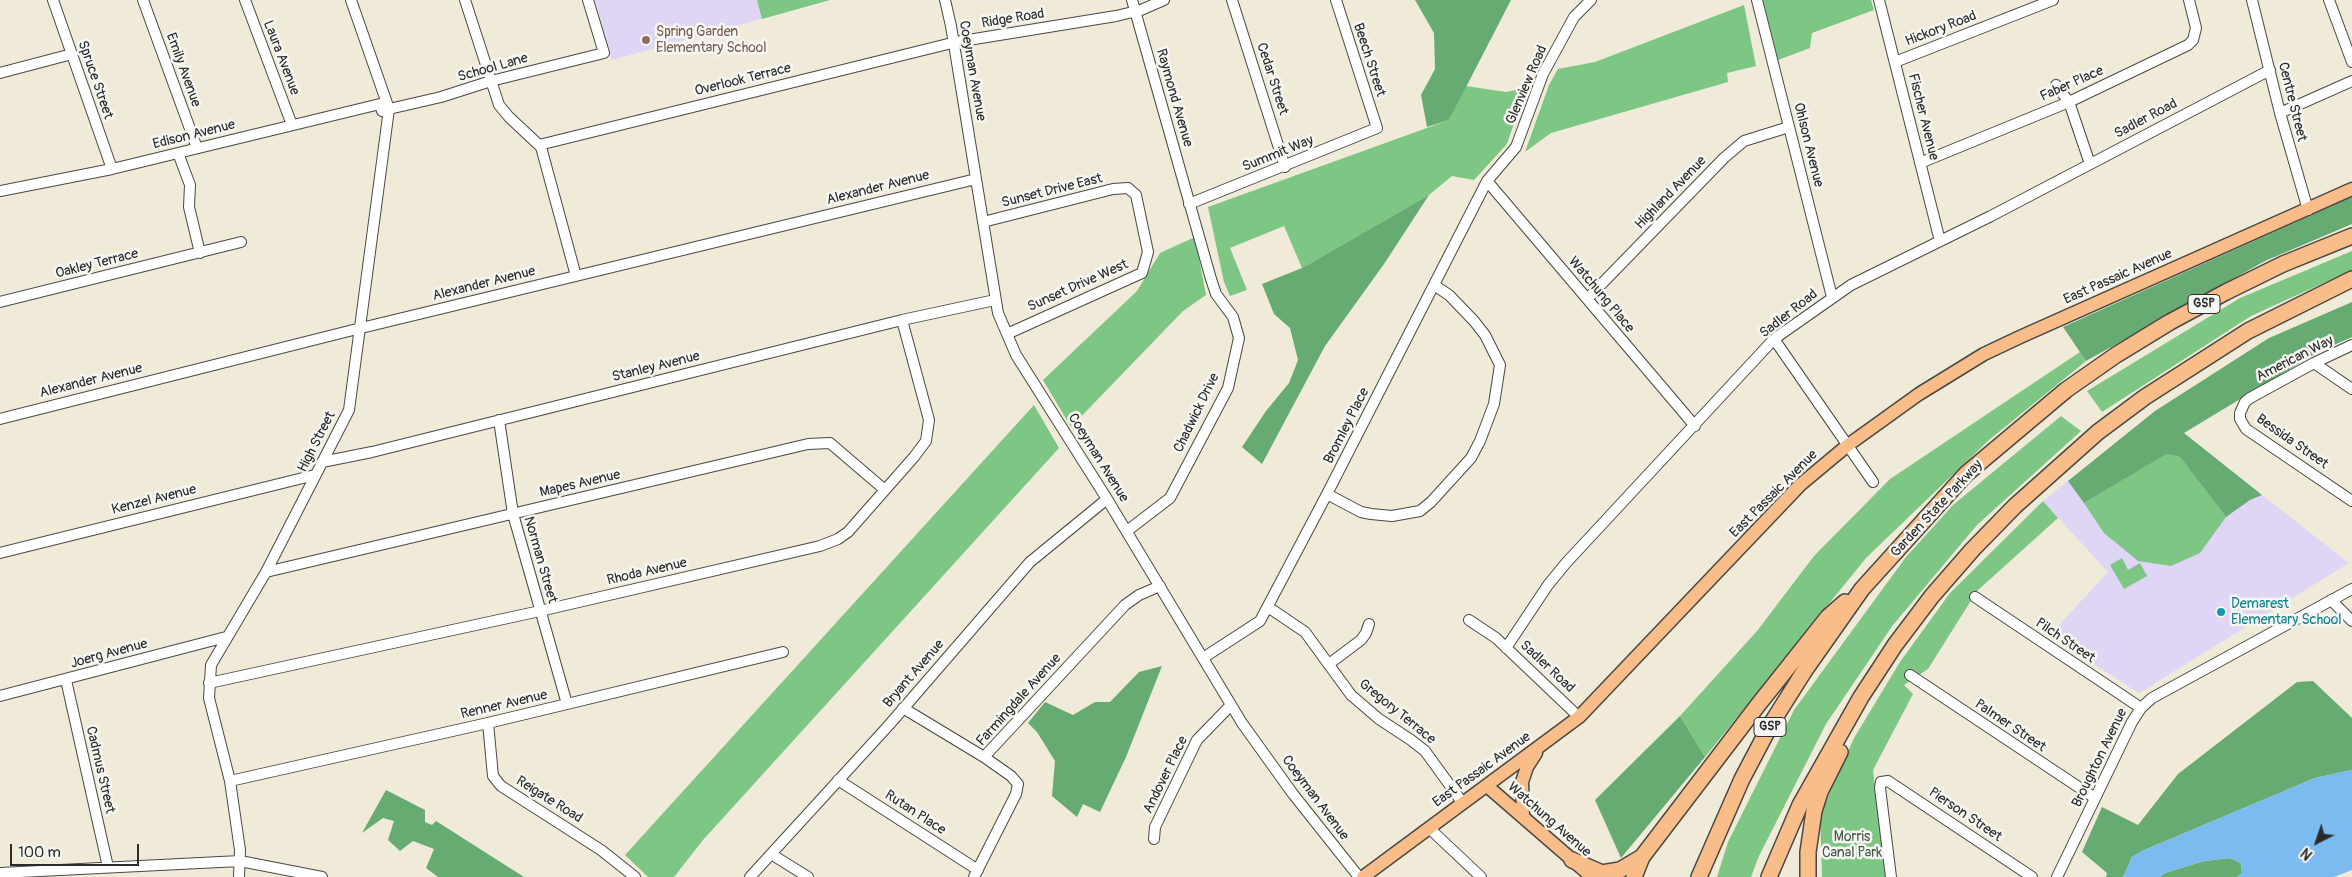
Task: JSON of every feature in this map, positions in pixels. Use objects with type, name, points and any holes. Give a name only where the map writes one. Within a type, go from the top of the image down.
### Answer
[{"type":"highway","name":"Garden State Parkway","points":[[1699,877],[1742,779],[1771,724],[1805,670],[1862,589],[1966,474],[2066,390],[2116,355],[2170,322],[2283,264],[2352,236]]},
{"type":"highway","points":[[1769,877],[1800,805],[1828,751],[1896,645],[1932,596],[1973,549],[2015,506],[2098,432],[2145,397],[2233,340],[2352,279]]},
{"type":"highway","points":[[1634,877],[1642,857],[1816,632],[1840,606],[1862,589]]},
{"type":"highway","points":[[1808,877],[1810,831],[1820,792],[1896,645]]},
{"type":"highway","points":[[1572,860],[1591,870],[1612,872],[1620,870],[1642,857]]},
{"type":"highway","points":[[1572,860],[1585,877]]},
{"type":"main road","name":"East Passaic Avenue","points":[[1363,877],[1462,802],[1487,786],[1580,717],[1777,509],[1817,470],[1848,445],[1919,394],[1984,354],[2352,189]]},
{"type":"main road","points":[[1523,815],[1522,782],[1527,767],[1545,743]]},
{"type":"main road","name":"Watchung Avenue","points":[[1487,786],[1523,815],[1592,877]]},
{"type":"street","name":"Spruce Street","points":[[53,0],[112,169]]},
{"type":"street","name":"Emily Avenue","points":[[143,0],[198,148]]},
{"type":"street","name":"Laura Avenue","points":[[245,0],[292,126]]},
{"type":"street","name":"High Street","points":[[239,877],[240,861],[230,781],[209,698],[210,665],[266,572],[349,410],[389,109],[351,0]]},
{"type":"street","points":[[465,0],[499,105],[508,117],[539,145],[576,276]]},
{"type":"street","name":"School Lane","points":[[389,109],[604,53],[588,0]]},
{"type":"street","name":"Coeyman Avenue","points":[[945,0],[954,42],[995,300],[1006,334],[1016,355],[1108,499],[1231,705],[1292,794],[1359,877]]},
{"type":"street","name":"Raymond Avenue","points":[[1132,0],[1190,204]]},
{"type":"street","name":"Ridge Road","points":[[954,42],[1135,12],[1164,0]]},
{"type":"street","name":"Cedar Street","points":[[1232,0],[1285,166]]},
{"type":"street","name":"Beech Street","points":[[1336,0],[1377,128]]},
{"type":"street","name":"Glenview Road","points":[[1487,181],[1516,147],[1543,74],[1574,17],[1591,0]]},
{"type":"street","name":"Ohlson Avenue","points":[[1757,0],[1832,298]]},
{"type":"street","name":"Fischer Avenue","points":[[1879,0],[1940,240]]},
{"type":"street","name":"Hickory Road","points":[[1895,62],[2053,0]]},
{"type":"street","name":"Faber Place","points":[[1920,163],[2069,102],[2188,45],[2193,40],[2196,28],[2189,0]]},
{"type":"street","name":"Centre Street","points":[[2252,0],[2280,112],[2308,210]]},
{"type":"street","points":[[2329,0],[2352,62]]},
{"type":"street","name":"Overlook Terrace","points":[[539,145],[954,42]]},
{"type":"street","points":[[0,73],[72,54]]},
{"type":"street","name":"Sadler Road","points":[[1580,717],[1506,648],[1548,585],[1566,563],[1774,339],[1851,285],[2270,70]]},
{"type":"street","points":[[2280,112],[2352,82]]},
{"type":"street","points":[[2056,85],[2069,102],[2090,164]]},
{"type":"street","name":"Edison Avenue","points":[[0,191],[112,169],[380,104],[382,110],[389,109]]},
{"type":"street","name":"Highland Avenue","points":[[1587,299],[1724,158],[1744,141],[1789,127]]},
{"type":"street","name":"Summit Way","points":[[1190,204],[1377,128]]},
{"type":"street","points":[[178,153],[190,185],[189,207],[200,253]]},
{"type":"street","name":"Alexander Avenue","points":[[0,418],[360,328],[976,179]]},
{"type":"street","name":"Bromley Place","points":[[1203,658],[1260,621],[1487,181]]},
{"type":"street","name":"Watchung Place","points":[[1487,181],[1695,426]]},
{"type":"street","name":"Sunset Drive East","points":[[983,222],[1113,189],[1128,188],[1136,195],[1148,252]]},
{"type":"street","name":"Chadwick Drive","points":[[1127,532],[1170,498],[1228,388],[1235,363],[1239,338],[1233,317],[1216,294],[1190,204]]},
{"type":"street","name":"Oakley Terrace","points":[[0,302],[242,242]]},
{"type":"street","name":"Sunset Drive West","points":[[1006,334],[1142,272],[1148,252]]},
{"type":"street","points":[[1327,494],[1361,512],[1371,514],[1392,516],[1420,511],[1431,502],[1471,458],[1494,404],[1500,365],[1485,335],[1474,321],[1462,307],[1434,285]]},
{"type":"street","name":"Stanley Avenue","points":[[322,462],[372,452],[902,320],[995,300]]},
{"type":"street","name":"Rhoda Avenue","points":[[209,683],[540,611],[820,546],[838,539],[848,532],[926,441],[929,420],[902,320]]},
{"type":"street","points":[[1774,339],[1873,482]]},
{"type":"street","name":"American Way","points":[[2252,397],[2314,363],[2352,345]]},
{"type":"street","points":[[2314,363],[2352,389]]},
{"type":"street","name":"Bessida Street","points":[[2252,397],[2245,402],[2240,413],[2240,419],[2246,429],[2352,501]]},
{"type":"street","name":"Norman Street","points":[[499,420],[513,514],[567,704]]},
{"type":"street","name":"Mapes Avenue","points":[[266,572],[821,442],[830,443],[838,449],[885,490]]},
{"type":"street","name":"Kenzel Avenue","points":[[0,552],[315,475]]},
{"type":"street","name":"Bryant Avenue","points":[[750,877],[903,708],[1030,562],[1108,499]]},
{"type":"street","name":"Farmingdale Avenue","points":[[976,873],[1018,788],[1016,780],[984,758],[1124,605],[1138,595],[1160,586]]},
{"type":"street","name":"Broughton Avenue","points":[[2058,877],[2140,708],[2152,698],[2352,589]]},
{"type":"street","name":"Pilch Street","points":[[1975,597],[2140,708]]},
{"type":"street","points":[[2331,600],[2352,620]]},
{"type":"street","name":"Gregory Terrace","points":[[1268,607],[1305,632],[1351,695],[1378,719],[1412,740],[1425,751],[1462,802]]},
{"type":"street","points":[[1469,620],[1479,625],[1506,648]]},
{"type":"street","points":[[1329,664],[1361,640],[1366,634],[1369,624]]},
{"type":"street","name":"Joerg Avenue","points":[[0,696],[226,637]]},
{"type":"street","name":"Renner Avenue","points":[[230,781],[488,723],[783,652]]},
{"type":"street","name":"Palmer Street","points":[[1910,676],[2095,798]]},
{"type":"street","name":"Cadmus Street","points":[[66,680],[108,867]]},
{"type":"street","name":"Andover Place","points":[[1154,839],[1155,827],[1197,740],[1231,705]]},
{"type":"street","points":[[903,708],[984,758]]},
{"type":"street","name":"Reigate Road","points":[[488,723],[493,776],[501,786],[601,850],[635,877]]},
{"type":"street","name":"Rutan Place","points":[[838,780],[976,873]]},
{"type":"street","name":"Pierson Street","points":[[1890,877],[1880,788],[1881,782],[1888,781],[2032,877]]},
{"type":"street","points":[[1429,828],[1481,877]]},
{"type":"street","points":[[771,854],[808,877]]},
{"type":"street","points":[[0,873],[240,861],[322,877]]},
{"type":"shaded area","name":"Spring Garden Elementary School","points":[[595,0],[830,0],[612,60]]},
{"type":"shaded area","name":"Demarest Elementary School","points":[[2155,411],[2349,563],[2139,693],[2049,636],[2108,572],[2043,501]]},
{"type":"green space","points":[[757,0],[830,0],[762,19]]},
{"type":"green space","points":[[1415,0],[1511,0],[1449,120],[1427,127],[1421,95],[1435,69],[1434,33]]},
{"type":"green space","points":[[1763,0],[1871,0],[1874,10],[1812,33],[1810,48],[1778,60]]},
{"type":"green space","points":[[1744,5],[1756,66],[1727,73],[1728,82],[1551,133],[1525,152],[1549,85],[1558,69],[1595,62]]},
{"type":"green space","points":[[1466,86],[1506,92],[1526,88],[1507,144],[1474,180],[1452,176],[1429,195],[1302,268],[1284,226],[1230,248],[1247,290],[1230,296],[1224,282],[1208,207],[1449,120]]},
{"type":"green space","points":[[1429,195],[1384,264],[1325,346],[1262,464],[1242,447],[1266,411],[1289,383],[1298,360],[1290,328],[1274,314],[1262,284],[1302,268]]},
{"type":"green space","points":[[2352,197],[2352,224],[2265,261],[2086,361],[2063,327]]},
{"type":"green space","points":[[1195,237],[1206,295],[1183,311],[1071,427],[1043,380],[1137,291],[1160,253]]},
{"type":"green space","points":[[2352,251],[2352,270],[2251,316],[2102,412],[2087,391],[2240,298]]},
{"type":"green space","points":[[2352,302],[2352,337],[2318,352],[2184,433],[2262,495],[2250,500],[2226,517],[2180,457],[2167,454],[2084,503],[2068,481],[2155,411],[2269,338]]},
{"type":"green space","points":[[2080,352],[2086,361],[1989,440],[1866,558],[1705,757],[1680,716],[1757,631],[1814,556],[1890,479]]},
{"type":"green space","points":[[1034,405],[1059,448],[703,840],[674,877],[648,877],[625,855]]},
{"type":"green space","points":[[2061,416],[2081,431],[1977,525],[1893,625],[1826,724],[1759,856],[1751,877],[1717,877],[1728,842],[1794,710],[1906,557],[1953,505]]},
{"type":"green space","points":[[2167,454],[2180,457],[2226,517],[2200,553],[2171,566],[2138,561],[2104,533],[2084,503]]},
{"type":"green space","name":"Morris Canal Park","points":[[2043,501],[2058,518],[1977,591],[1928,669],[1904,685],[1913,694],[1873,770],[1886,877],[1822,877],[1820,815],[1854,738],[1900,662],[1950,593]]},
{"type":"green space","points":[[2122,558],[2128,570],[2140,563],[2147,576],[2124,589],[2110,565]]},
{"type":"green space","points":[[1162,666],[1126,757],[1100,812],[1083,804],[1077,817],[1052,796],[1055,761],[1037,732],[1028,723],[1045,702],[1073,715],[1095,702],[1110,702],[1139,672]]},
{"type":"green space","points":[[2313,681],[2352,718],[2352,770],[2315,778],[2142,851],[2132,857],[2123,877],[2106,877],[2107,873],[2082,852],[2102,807],[2138,825],[2178,774],[2297,682]]},
{"type":"green space","points":[[1680,716],[1705,757],[1621,858],[1595,800]]},
{"type":"green space","points":[[386,790],[425,810],[425,822],[432,825],[436,821],[524,877],[438,877],[426,868],[434,849],[413,841],[400,851],[388,840],[394,821],[383,818],[362,833]]},
{"type":"green space","points":[[2230,858],[2241,863],[2242,873],[2237,877],[2160,877],[2165,873],[2204,861]]},
{"type":"water","points":[[2352,770],[2352,870],[2334,877],[2237,877],[2242,873],[2241,863],[2230,858],[2204,861],[2165,873],[2160,877],[2123,877],[2132,857],[2142,851],[2315,778]]},
{"type":"place","name":"Spring Garden Elementary School","points":[[646,40]]},
{"type":"place","name":"Demarest Elementary School","points":[[2221,612]]}]
